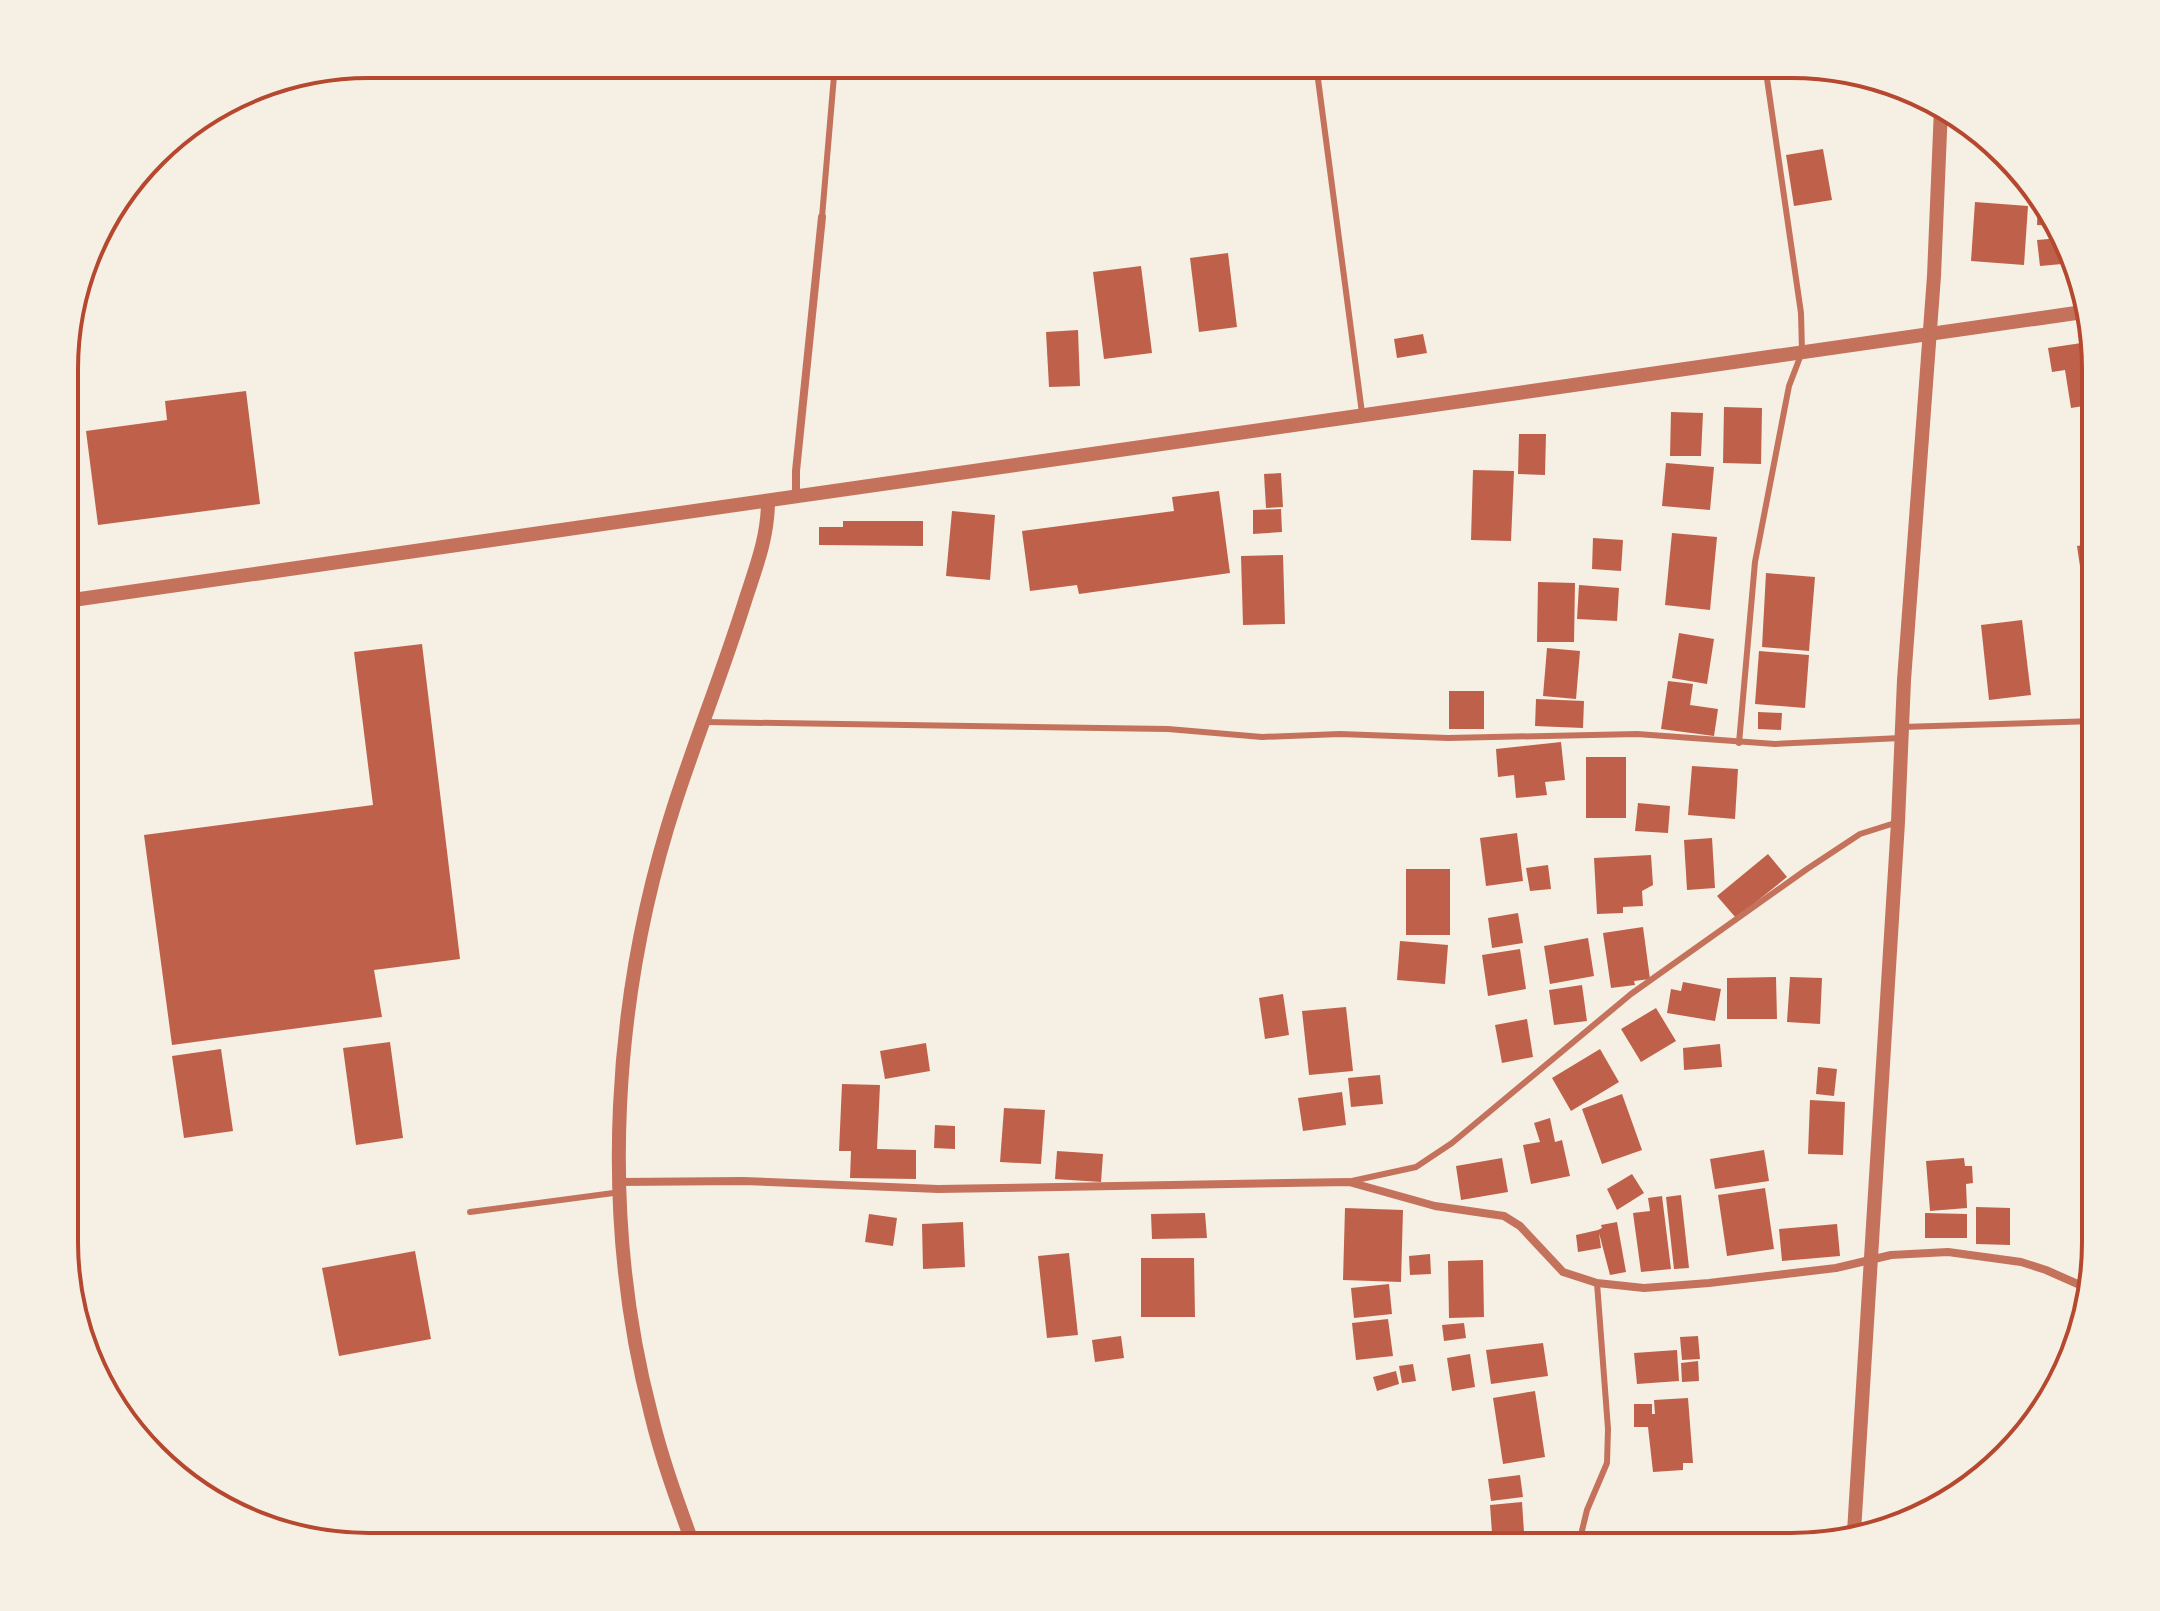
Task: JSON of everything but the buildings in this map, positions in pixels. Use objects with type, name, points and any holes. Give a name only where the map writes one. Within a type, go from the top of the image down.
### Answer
[{"type":"street","points":[[1854,1526],[1901,732],[1934,276],[1941,120]]},
{"type":"street","points":[[796,497],[796,471],[822,217]]},
{"type":"street","points":[[78,599],[2076,313]]},
{"type":"street","points":[[689,1533],[665,1467],[639,1362],[629,1295],[620,1187],[619,1111],[630,990],[659,853],[768,529],[768,501]]},
{"type":"street","points":[[620,1187],[743,1181],[938,1189],[1349,1182],[1435,1206],[1504,1216],[1520,1226],[1563,1272],[1597,1283],[1657,1287],[1820,1270],[1891,1255],[1948,1252],[1982,1255],[2046,1270],[2079,1285]]},
{"type":"lane","points":[[822,217],[834,78]]},
{"type":"lane","points":[[1318,78],[1362,413]]},
{"type":"lane","points":[[1739,743],[1755,562],[1763,511],[1789,386],[1802,352],[1801,313],[1767,78]]},
{"type":"lane","points":[[702,722],[1168,729],[1262,737],[1340,734],[1448,738],[1637,734],[1775,744],[1901,732],[2082,722]]},
{"type":"lane","points":[[1349,1182],[1416,1167],[1452,1143],[1631,994],[1860,834],[1898,822]]},
{"type":"lane","points":[[470,1212],[620,1187]]},
{"type":"lane","points":[[1581,1533],[1587,1510],[1607,1463],[1608,1429],[1597,1283]]}]
